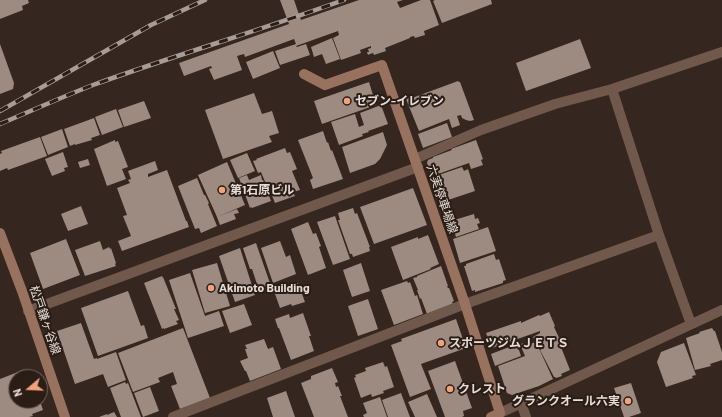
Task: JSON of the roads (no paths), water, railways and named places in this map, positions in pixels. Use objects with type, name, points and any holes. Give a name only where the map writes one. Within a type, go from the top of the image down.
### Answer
[{"type":"main road","name":"六実停車場線","points":[[304,74],[325,85],[382,65],[464,304],[496,415]]},
{"type":"main road","name":"松戸鎌ヶ谷線","points":[[0,233],[65,417]]},
{"type":"street","points":[[28,311],[416,163],[481,130],[555,104],[612,90],[722,52]]},
{"type":"street","points":[[612,90],[659,235],[691,324]]},
{"type":"street","points":[[173,417],[464,304],[659,235]]},
{"type":"street","points":[[496,415],[722,310]]},
{"type":"street","points":[[521,403],[526,417]]},
{"type":"railway","points":[[0,111],[151,25],[205,0]]},
{"type":"railway","points":[[0,124],[93,85],[344,0]]},
{"type":"place","name":"セブン-イレブン","points":[[347,101]]},
{"type":"place","name":"第1石原ビル","points":[[222,190]]},
{"type":"place","name":"Akimoto Building","points":[[211,288]]},
{"type":"place","name":"スポーツジムＪＥＴＳ","points":[[441,343]]},
{"type":"place","name":"クレスト","points":[[450,389]]},
{"type":"place","name":"グランクオール六実","points":[[628,401]]}]
